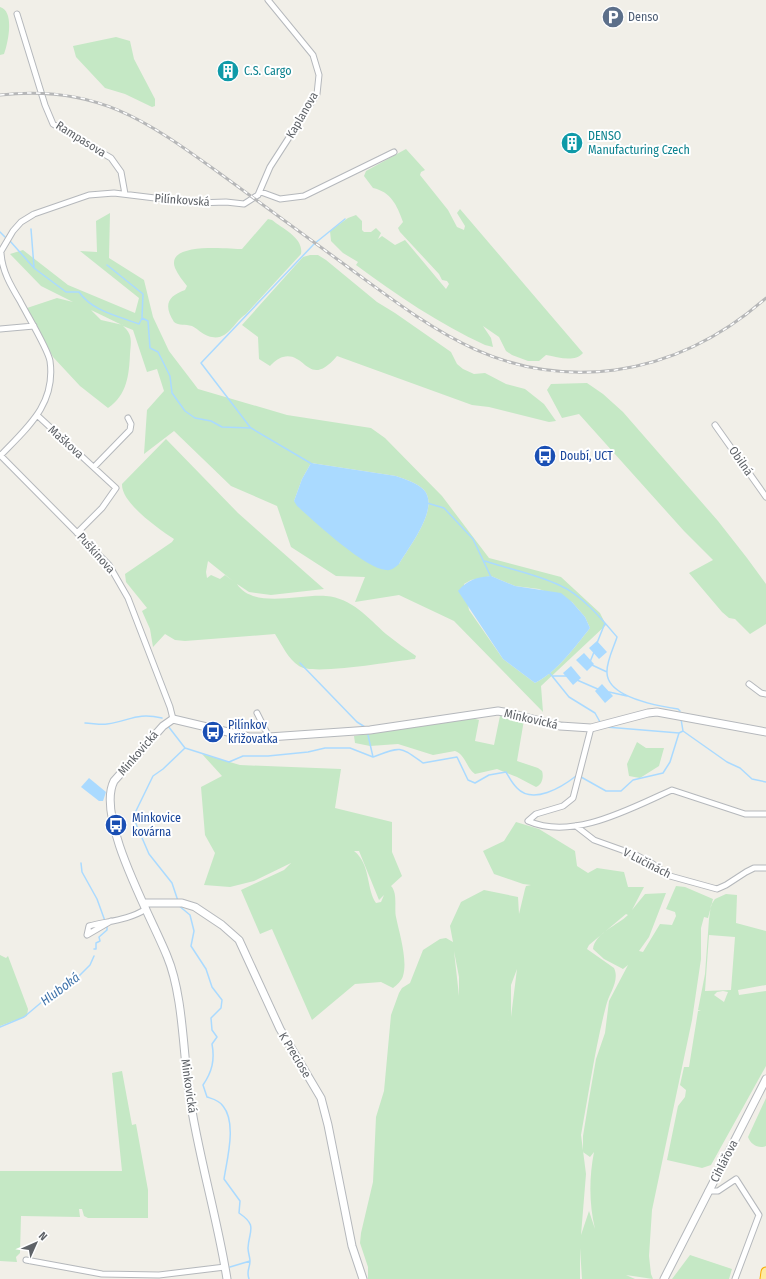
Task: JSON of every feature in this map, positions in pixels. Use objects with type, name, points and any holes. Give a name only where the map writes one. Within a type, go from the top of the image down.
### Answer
[{"type":"highway","points":[[765,1279],[766,1272]]},
{"type":"street","name":"Kaplanova","points":[[261,192],[270,167],[317,94],[319,75],[313,55],[268,0]]},
{"type":"street","name":"Rampasova","points":[[17,14],[45,106],[53,124],[111,158],[121,172],[125,194]]},
{"type":"street","points":[[261,192],[280,199],[304,196],[394,152]]},
{"type":"street","name":"Pilínkovská","points":[[1,253],[4,244],[13,231],[22,222],[34,214],[89,196],[125,194],[196,203],[226,202],[244,204],[250,202],[261,192]]},
{"type":"street","name":"Maškova","points":[[0,455],[38,416],[49,394],[50,360],[34,326],[9,281],[2,262],[1,253]]},
{"type":"street","points":[[0,329],[34,326]]},
{"type":"street","name":"Maškova","points":[[38,416],[116,488],[102,508],[77,533]]},
{"type":"street","name":"Maškova","points":[[94,468],[130,430],[131,424],[128,418]]},
{"type":"street","name":"Obilná","points":[[715,425],[766,497]]},
{"type":"street","name":"Puškinova","points":[[0,455],[109,565],[121,584],[170,707],[173,720]]},
{"type":"street","points":[[749,684],[761,694],[766,694]]},
{"type":"street","name":"Minkovická","points":[[227,1279],[189,1093],[174,977],[166,953],[134,882],[110,815],[111,786],[162,726],[173,720],[249,737],[269,737],[370,730],[498,712],[509,713],[560,726],[591,728],[652,712],[766,732]]},
{"type":"street","points":[[257,713],[269,737]]},
{"type":"street","points":[[591,728],[573,798],[563,806],[536,814],[528,821],[540,827],[576,826],[616,815],[672,790],[745,814],[766,814]]},
{"type":"street","name":"V Lučinách","points":[[576,826],[594,840],[636,855],[670,876],[717,889],[754,868],[766,868]]},
{"type":"street","name":"K Preciose","points":[[144,906],[178,903],[195,907],[222,925],[239,940],[280,1029],[321,1098],[328,1125],[352,1246],[363,1279]]},
{"type":"street","points":[[111,921],[133,916],[144,906]]},
{"type":"street","name":"Cihlářova","points":[[664,1279],[766,1079]]},
{"type":"street","points":[[708,1191],[718,1191],[736,1179],[759,1215],[735,1279]]},
{"type":"street","points":[[26,1260],[102,1274],[159,1275],[225,1267]]},
{"type":"green space","points":[[0,7],[8,14],[9,28],[4,54],[0,55]]},
{"type":"green space","points":[[116,37],[130,41],[134,59],[155,99],[155,106],[152,107],[125,94],[105,88],[76,57],[73,46]]},
{"type":"green space","points":[[406,149],[425,170],[421,172],[420,175],[448,210],[457,227],[464,230],[465,226],[457,213],[460,209],[583,353],[571,359],[546,355],[539,361],[528,361],[506,351],[499,337],[483,326],[491,338],[493,347],[485,345],[451,328],[403,298],[356,265],[358,262],[343,253],[331,241],[330,231],[348,218],[356,215],[362,221],[362,230],[364,232],[371,232],[376,228],[381,233],[378,239],[382,236],[395,245],[405,240],[446,289],[449,284],[447,281],[442,280],[439,274],[400,232],[398,228],[403,222],[396,205],[389,196],[373,188],[364,176],[366,171]]},
{"type":"green space","points":[[110,213],[109,258],[144,280],[153,317],[169,351],[198,389],[287,415],[371,428],[385,438],[442,496],[489,558],[561,577],[600,613],[606,625],[541,686],[543,712],[454,621],[399,595],[355,602],[365,577],[336,576],[291,547],[277,506],[231,486],[174,431],[144,454],[147,410],[164,391],[157,369],[147,372],[133,330],[123,326],[131,338],[128,377],[123,391],[108,408],[80,386],[53,357],[27,308],[57,298],[73,302],[41,286],[10,254],[23,250],[68,285],[135,313],[139,298],[80,251],[97,252],[96,221]],"holes":[[[91,310],[121,325],[101,320]],[[311,463],[396,476],[414,483],[424,490],[428,498],[426,517],[416,538],[399,564],[294,501],[302,479]],[[491,576],[515,586],[539,589],[572,602],[585,617],[590,628],[558,666],[535,683],[503,659],[469,610],[464,584],[471,580]]]},
{"type":"green space","points":[[268,219],[272,220],[292,234],[299,243],[301,254],[230,331],[221,337],[208,336],[192,326],[174,322],[169,311],[169,302],[171,298],[179,292],[185,290],[187,286],[175,268],[175,259],[180,254],[189,250],[200,248],[242,249]]},
{"type":"green space","points":[[318,255],[326,260],[377,302],[451,352],[457,364],[463,369],[474,374],[485,373],[506,384],[525,389],[544,404],[556,421],[549,422],[489,407],[472,405],[337,356],[327,366],[320,370],[313,370],[297,359],[291,357],[283,357],[270,366],[259,359],[258,337],[242,325],[303,257]]},
{"type":"green space","points":[[587,383],[603,394],[623,412],[718,521],[747,558],[766,584],[766,624],[750,634],[735,619],[729,618],[722,612],[689,573],[713,560],[684,531],[579,414],[562,418],[547,390],[551,384]]},
{"type":"green space","points":[[166,439],[238,513],[324,589],[271,595],[249,592],[237,584],[244,592],[265,598],[277,599],[326,596],[344,601],[366,615],[386,634],[416,656],[415,659],[336,669],[307,669],[299,666],[292,660],[275,634],[185,641],[175,640],[165,634],[153,647],[150,629],[142,611],[147,608],[126,582],[125,574],[172,542],[174,539],[159,529],[134,507],[123,491],[122,484]],"holes":[[[208,561],[233,581],[225,575],[220,579],[211,575],[207,578],[206,572]]]},
{"type":"green space","points":[[500,716],[524,720],[517,761],[538,768],[542,771],[542,780],[538,786],[536,787],[497,769],[475,774],[462,755],[455,751],[433,755],[398,744],[370,746],[355,743],[354,736],[472,718],[479,720],[475,741],[494,745]]},
{"type":"green space","points":[[637,742],[646,748],[664,748],[659,766],[640,778],[629,776],[627,764]]},
{"type":"green space","points":[[202,754],[240,765],[341,769],[335,808],[392,822],[392,852],[402,876],[391,886],[395,897],[395,913],[404,962],[402,978],[395,987],[393,988],[381,982],[355,984],[312,1020],[272,929],[260,934],[241,890],[284,870],[291,863],[254,881],[230,887],[204,885],[215,853],[205,835],[201,787],[222,776]],"holes":[[[354,851],[359,851],[379,900],[384,895],[381,902],[376,903],[373,897],[366,869],[359,856]]]},
{"type":"green space","points":[[516,822],[539,829],[575,851],[577,866],[588,873],[597,868],[624,872],[628,887],[644,887],[632,910],[645,894],[666,893],[649,937],[639,951],[643,952],[660,924],[672,925],[676,916],[675,912],[666,909],[676,886],[685,887],[713,899],[708,918],[704,917],[701,928],[701,959],[692,1020],[652,1210],[649,1256],[653,1279],[626,1275],[635,1279],[582,1279],[580,1248],[580,1279],[368,1279],[368,1267],[360,1243],[361,1233],[373,1182],[376,1117],[384,1091],[391,1015],[399,993],[402,988],[410,983],[423,950],[440,939],[446,938],[453,942],[450,926],[461,902],[484,890],[518,897],[519,914],[526,886],[531,885],[523,884],[494,874],[483,851],[504,841]],"holes":[[[626,914],[628,915],[624,919],[603,934]],[[601,935],[595,943],[593,949],[604,959],[623,969],[628,965],[609,1001],[605,1033],[596,1059],[589,1099],[583,1136],[583,1151],[581,1135],[595,1054],[607,1001],[616,978],[614,968],[587,949],[589,945]],[[454,951],[459,977],[459,996]],[[517,969],[511,1017],[511,985]],[[583,1152],[590,1157],[594,1152],[590,1191],[595,1229],[589,1211],[581,1235],[586,1174]]]},
{"type":"green space","points":[[726,894],[737,895],[736,923],[766,931],[766,985],[738,990],[739,995],[766,991],[766,1066],[711,1165],[702,1168],[667,1160],[678,1106],[685,1097],[686,1090],[680,1085],[684,1067],[689,1067],[698,1011],[701,1011],[698,1010],[705,974],[709,919],[711,905],[715,899]],"holes":[[[709,935],[735,937],[731,990],[705,991]],[[717,992],[728,992],[724,1002],[714,995]]]},
{"type":"green space","points":[[0,955],[6,958],[8,956],[28,1009],[27,1016],[0,1026]]},
{"type":"green space","points":[[122,1071],[132,1125],[136,1124],[148,1190],[148,1218],[88,1218],[84,1216],[82,1209],[79,1209],[80,1217],[21,1216],[20,1253],[16,1257],[17,1262],[0,1261],[0,1171],[122,1171],[112,1073]]},
{"type":"green space","points":[[766,1098],[766,1146],[758,1147],[749,1140],[748,1137]]},
{"type":"green space","points":[[690,1255],[732,1269],[729,1279],[672,1279]]},
{"type":"water","points":[[311,463],[396,476],[414,483],[424,490],[428,498],[426,517],[416,538],[399,564],[392,569],[386,570],[377,568],[366,562],[327,533],[297,506],[294,501],[302,479]]},
{"type":"water","points":[[491,576],[515,586],[561,593],[572,602],[585,617],[590,628],[558,666],[535,683],[503,659],[458,591],[465,584],[473,580]]},
{"type":"water","points":[[597,641],[607,652],[599,659],[589,648]]},
{"type":"water","points":[[584,653],[594,664],[587,671],[576,660]]},
{"type":"water","points":[[571,666],[581,678],[573,685],[563,673]]},
{"type":"water","points":[[602,684],[613,696],[605,703],[595,691]]},
{"type":"water","points":[[89,778],[106,792],[103,801],[99,801],[81,787]]},
{"type":"waterway","points":[[250,427],[201,363],[314,244],[345,219]]},
{"type":"waterway","points":[[31,229],[34,267]]},
{"type":"waterway","points":[[0,232],[5,237]]},
{"type":"waterway","points":[[10,241],[34,268],[66,292],[79,292],[84,299],[98,308],[139,324],[142,318],[148,321],[150,348],[158,352],[170,376],[172,393],[185,411],[195,418],[211,421],[222,427],[251,428],[312,464]]},
{"type":"waterway","points":[[107,265],[143,294],[142,317]]},
{"type":"waterway","points":[[427,503],[444,508],[473,539],[491,577]]},
{"type":"waterway","points":[[485,561],[541,578],[559,585],[576,595],[591,608],[617,637],[607,669],[610,682],[616,689],[635,699],[659,706],[678,709],[680,711]]},
{"type":"waterway","points":[[597,643],[605,623]]},
{"type":"waterway","points":[[590,662],[594,652]]},
{"type":"waterway","points":[[300,663],[357,722],[365,727]]},
{"type":"waterway","points":[[592,665],[607,672]]},
{"type":"waterway","points":[[548,671],[569,697],[595,713],[600,722]]},
{"type":"waterway","points":[[552,676],[567,676]]},
{"type":"waterway","points":[[577,680],[600,690]]},
{"type":"waterway","points":[[609,692],[627,696]]},
{"type":"waterway","points":[[85,723],[115,723],[139,716],[153,716],[162,718]]},
{"type":"waterway","points":[[681,719],[683,731]]},
{"type":"waterway","points":[[168,726],[185,748]]},
{"type":"waterway","points":[[606,727],[679,733]]},
{"type":"waterway","points":[[581,777],[606,791],[621,791],[633,780],[663,773],[670,762],[679,733],[683,731],[727,762],[740,768],[752,779],[766,782]]},
{"type":"waterway","points":[[368,735],[373,757]]},
{"type":"waterway","points":[[178,901],[172,883],[149,854],[133,817],[153,776],[163,769],[185,748],[229,762],[243,756],[268,756],[308,752],[325,748],[350,748],[373,757],[390,751],[400,750],[409,753],[423,763],[457,757],[468,780],[475,783],[489,775],[506,772],[517,788],[524,793],[531,795],[539,795],[555,789],[576,776]]},
{"type":"waterway","name":"Hluboká","points":[[81,863],[82,872],[97,899],[105,921]]},
{"type":"waterway","points":[[178,905],[190,915],[194,931],[191,946],[206,969],[212,987],[222,1000],[221,1008],[211,1018],[212,1030],[217,1037],[212,1044],[213,1061],[211,1071],[203,1085],[207,1097],[218,1101],[227,1113],[230,1141],[224,1179],[240,1201],[239,1213],[249,1221],[251,1229],[248,1248],[250,1261],[248,1272],[249,1279]]},
{"type":"waterway","name":"Hluboká","points":[[94,949],[96,949],[96,943],[100,941],[99,937],[107,930],[107,927]]},
{"type":"waterway","name":"Hluboká","points":[[0,1027],[24,1017],[56,990],[73,982],[90,965],[94,956]]},
{"type":"waterway","points":[[230,1267],[250,1261]]},
{"type":"railway","points":[[0,95],[34,93],[65,95],[93,101],[144,123],[195,156],[413,314],[443,333],[473,348],[505,361],[539,369],[575,372],[615,370],[657,361],[696,345],[714,335],[750,312],[766,298]]},
{"type":"place","name":"Denso","points":[[613,17]]},
{"type":"place","name":"C.S. Cargo","points":[[228,71]]},
{"type":"place","name":"DENSO Manufacturing Czech","points":[[572,143]]},
{"type":"place","name":"Doubí, UCT","points":[[545,456]]},
{"type":"place","name":"Pilínkov křižovatka","points":[[213,732]]},
{"type":"place","name":"Minkovice kovárna","points":[[116,825]]}]
